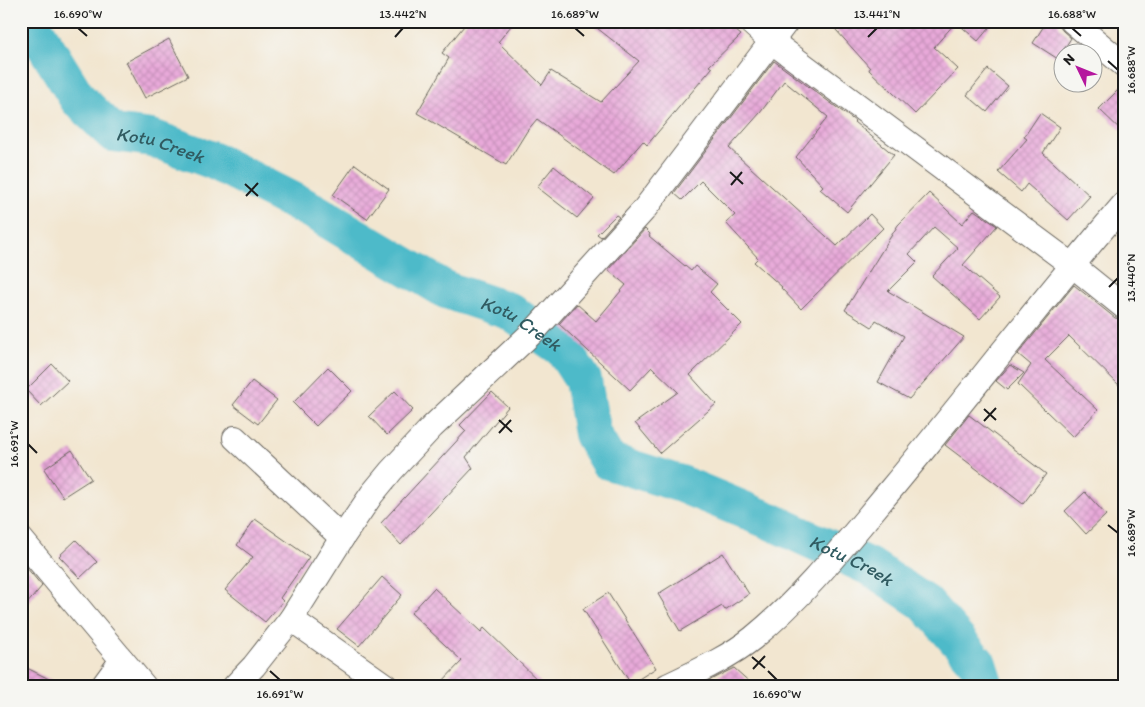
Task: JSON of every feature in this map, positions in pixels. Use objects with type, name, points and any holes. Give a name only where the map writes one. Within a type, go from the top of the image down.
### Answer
[{"type":"street","points":[[750,21],[772,40],[1072,265],[1124,307]]},
{"type":"street","points":[[235,686],[254,666],[292,619],[342,538],[390,471],[432,427],[536,330],[643,211],[787,21]]},
{"type":"street","points":[[1072,21],[1124,65]]},
{"type":"street","points":[[667,686],[710,665],[751,639],[781,613],[838,552],[1124,204]]},
{"type":"street","points":[[235,438],[342,538]]},
{"type":"street","points":[[21,540],[144,686]]},
{"type":"street","points":[[292,619],[386,686]]},
{"type":"street","points":[[103,686],[122,660]]},
{"type":"building","points":[[468,21],[515,21],[498,42],[542,85],[551,71],[601,102],[639,61],[588,21],[724,21],[741,35],[709,66],[712,68],[647,145],[643,141],[614,175],[537,119],[527,131],[506,165],[417,113],[449,58],[442,53]]},
{"type":"building","points":[[828,21],[995,21],[978,41],[956,22],[934,47],[958,69],[915,114],[869,70],[870,68]]},
{"type":"building","points":[[1047,21],[1059,21],[1059,26],[1071,38],[1069,42],[1052,42],[1052,55],[1033,43]]},
{"type":"building","points":[[169,39],[188,76],[145,98],[126,62]]},
{"type":"building","points":[[774,61],[855,121],[894,155],[847,212],[820,189],[823,186],[796,157],[828,117],[784,81],[760,113],[729,148],[837,246],[870,214],[883,228],[801,309],[782,287],[754,262],[758,258],[726,223],[735,215],[701,181],[682,200],[674,193]]},
{"type":"building","points":[[988,69],[1008,86],[987,112],[967,95]]},
{"type":"building","points":[[1124,84],[1124,133],[1099,109]]},
{"type":"building","points":[[1040,113],[1060,127],[1043,153],[1090,196],[1068,220],[1027,184],[1021,192],[998,172],[1027,139],[1024,137]]},
{"type":"building","points":[[355,164],[389,189],[367,219],[333,195]]},
{"type":"building","points":[[554,166],[594,198],[577,218],[537,187]]},
{"type":"building","points":[[929,193],[962,224],[974,210],[997,226],[963,265],[1000,297],[980,319],[932,276],[958,248],[934,227],[909,254],[917,262],[888,291],[964,337],[909,399],[878,382],[904,336],[876,320],[872,327],[845,310],[898,225]]},
{"type":"building","points":[[616,215],[619,217],[601,237],[597,234]]},
{"type":"building","points":[[645,229],[650,234],[649,236],[691,271],[695,266],[717,284],[710,292],[742,324],[690,375],[716,404],[660,453],[635,423],[678,392],[652,367],[630,390],[559,324],[577,304],[596,321],[626,285],[608,270]]},
{"type":"building","points":[[1074,285],[1115,318],[1124,320],[1124,390],[1069,336],[1045,360],[1098,410],[1073,437],[1018,384],[1031,365],[1018,354]]},
{"type":"building","points":[[52,364],[68,381],[41,406],[26,390]]},
{"type":"building","points":[[1010,365],[1024,373],[1007,390],[996,381]]},
{"type":"building","points":[[328,367],[352,391],[316,426],[293,403]]},
{"type":"building","points":[[252,381],[277,400],[258,424],[233,405]]},
{"type":"building","points":[[395,391],[413,410],[387,435],[369,416]]},
{"type":"building","points":[[492,392],[508,407],[466,457],[473,468],[401,545],[381,523],[466,431],[460,425]]},
{"type":"building","points":[[969,415],[1046,474],[1023,504],[945,445]]},
{"type":"building","points":[[72,450],[91,479],[63,497],[44,469]]},
{"type":"building","points":[[1085,492],[1106,515],[1086,534],[1065,511]]},
{"type":"building","points":[[255,519],[309,557],[280,598],[283,601],[265,622],[225,590],[253,557],[237,545]]},
{"type":"building","points":[[76,540],[97,562],[80,578],[59,556]]},
{"type":"building","points":[[723,553],[749,594],[725,610],[722,606],[680,631],[658,594]]},
{"type":"building","points":[[21,561],[42,586],[21,611]]},
{"type":"building","points":[[382,577],[402,595],[359,646],[337,629]]},
{"type":"building","points":[[434,588],[481,632],[484,628],[544,686],[438,686],[462,661],[411,613]]},
{"type":"building","points":[[608,593],[656,668],[631,684],[583,609]]},
{"type":"building","points":[[21,665],[63,686],[21,686]]},
{"type":"building","points":[[734,668],[754,686],[699,686],[718,676]]},
{"type":"waterway","name":"Kotu Creek","points":[[30,21],[78,99],[113,133],[152,138],[214,161],[315,212],[446,290],[509,311],[563,349],[583,380],[592,434],[608,461],[681,484],[768,520],[872,568],[925,603],[978,664],[985,686]]}]
